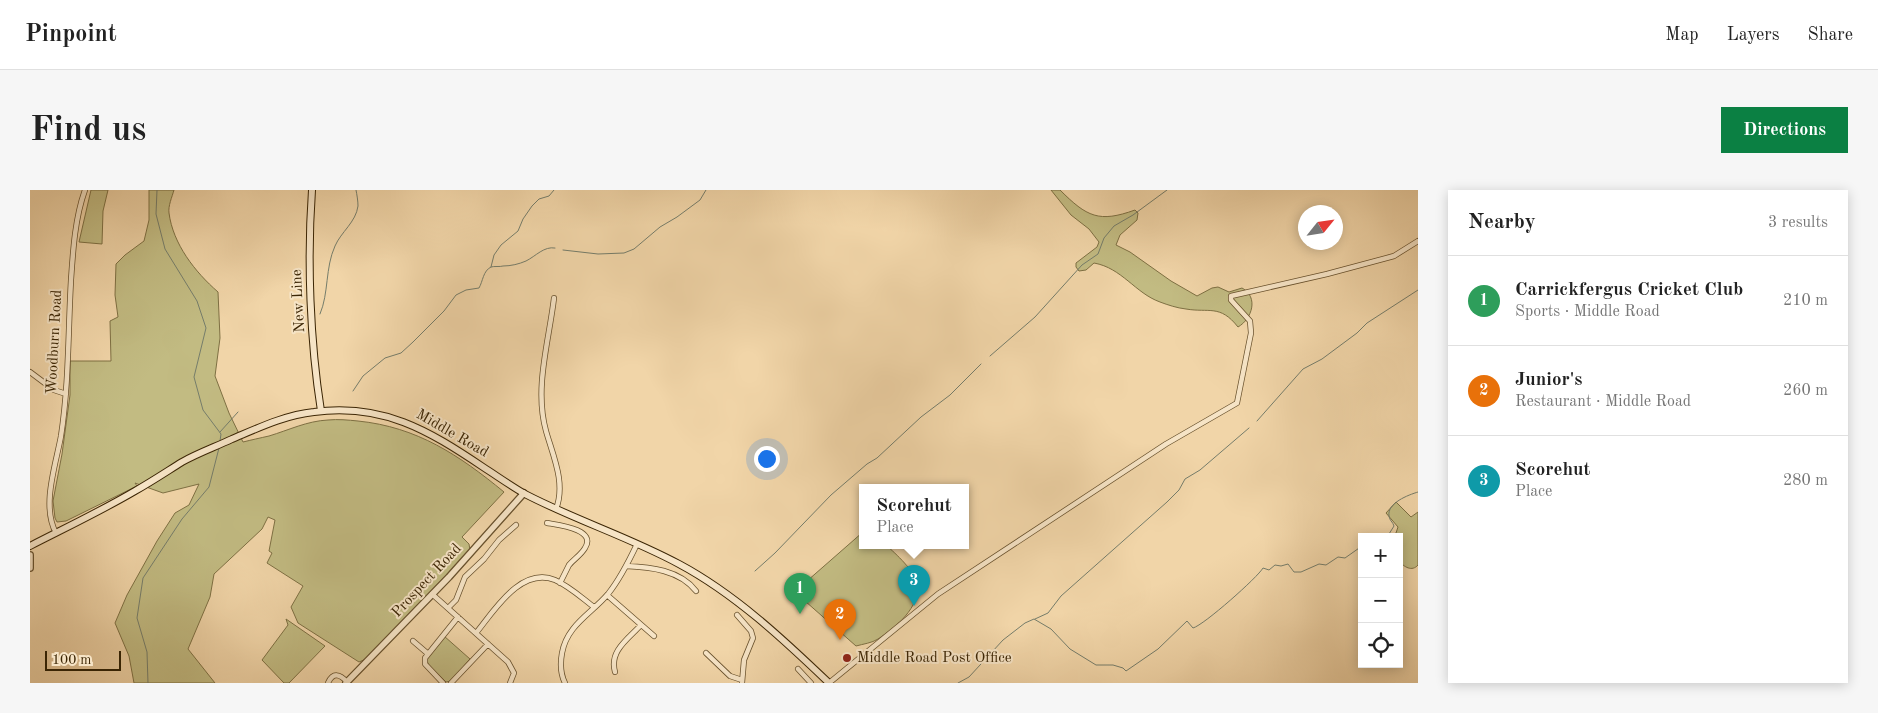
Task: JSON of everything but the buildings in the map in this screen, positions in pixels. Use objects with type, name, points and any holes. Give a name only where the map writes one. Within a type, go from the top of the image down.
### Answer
[{"type":"main road","name":"New Line","points":[[312,190],[310,264],[315,358],[321,411]]},
{"type":"main road","name":"Middle Road","points":[[30,546],[134,492],[182,462],[234,438],[282,419],[321,411],[358,411],[390,417],[417,426],[524,493],[680,564],[725,593],[782,639],[829,683]]},
{"type":"street","name":"Woodburn Road","points":[[56,533],[50,516],[50,495],[66,394],[73,249],[85,190]]},
{"type":"street","points":[[829,683],[938,594],[1166,444],[1237,404],[1252,333],[1250,320],[1231,300],[1231,296],[1327,274],[1394,256],[1418,241]]},
{"type":"street","points":[[554,298],[541,402],[546,432],[556,461],[560,487],[560,496],[556,509]]},
{"type":"street","points":[[30,372],[54,390],[66,394]]},
{"type":"street","name":"Prospect Road","points":[[347,682],[432,594],[524,493]]},
{"type":"street","points":[[547,523],[581,532],[585,534],[588,540],[586,547],[570,564],[560,582]]},
{"type":"street","points":[[448,608],[456,600],[466,575],[484,559],[499,540],[516,524]]},
{"type":"street","points":[[565,683],[560,662],[566,640],[574,626],[607,595],[626,566],[637,544]]},
{"type":"street","points":[[30,555],[30,568]]},
{"type":"street","points":[[626,566],[660,569],[689,583],[696,591]]},
{"type":"street","points":[[476,633],[508,596],[525,582],[539,577],[560,582],[594,607]]},
{"type":"street","points":[[432,594],[504,657],[512,667],[514,675],[510,683]]},
{"type":"street","points":[[607,595],[654,636]]},
{"type":"street","points":[[706,653],[730,676],[742,681],[745,657],[754,638],[751,631],[737,616]]},
{"type":"street","points":[[443,683],[425,663],[427,653],[458,617]]},
{"type":"street","points":[[615,672],[613,661],[616,652],[641,625]]},
{"type":"street","points":[[413,641],[427,653]]},
{"type":"street","points":[[451,683],[488,644]]},
{"type":"street","points":[[798,669],[811,683]]},
{"type":"street","points":[[328,683],[336,675],[341,676],[347,682]]},
{"type":"shaded area","points":[[91,190],[108,190],[103,211],[102,244],[79,242]]},
{"type":"shaded area","points":[[149,190],[174,190],[169,210],[175,236],[186,257],[201,276],[218,292],[220,338],[215,376],[229,413],[243,442],[320,421],[343,420],[379,424],[418,436],[436,445],[470,466],[504,492],[462,537],[469,544],[470,550],[366,659],[359,662],[298,623],[291,607],[303,586],[267,563],[272,553],[269,551],[275,520],[268,517],[262,529],[214,574],[210,597],[188,649],[215,683],[134,683],[129,656],[115,623],[127,595],[157,541],[175,513],[189,505],[199,484],[163,493],[135,483],[137,486],[66,521],[57,522],[55,518],[53,501],[70,395],[70,361],[111,361],[110,321],[118,317],[115,295],[116,264],[144,241],[149,220]]},
{"type":"shaded area","points":[[1051,190],[1060,190],[1086,212],[1094,215],[1112,216],[1135,210],[1138,213],[1137,220],[1120,235],[1116,245],[1130,252],[1171,281],[1197,296],[1212,288],[1218,287],[1229,292],[1242,288],[1251,297],[1252,302],[1252,308],[1247,319],[1238,327],[1226,315],[1220,312],[1183,309],[1160,302],[1143,293],[1113,270],[1094,263],[1086,270],[1079,271],[1076,263],[1097,247],[1099,242],[1089,229],[1071,215]]},
{"type":"shaded area","points":[[1396,502],[1411,517],[1418,512],[1418,565],[1416,567],[1411,568],[1403,564],[1403,533],[1396,533],[1398,527],[1386,513]]},
{"type":"shaded area","points":[[859,536],[859,549],[890,549],[913,574],[916,579],[917,593],[911,609],[899,623],[876,640],[856,646],[805,601],[809,595],[799,588]]},
{"type":"shaded area","points":[[286,619],[325,646],[289,683],[284,683],[262,660],[288,625]]},
{"type":"shaded area","points":[[444,636],[470,659],[451,681],[446,682],[428,664],[427,659]]},
{"type":"waterway","points":[[157,190],[156,214],[165,249],[197,301],[206,328],[194,377],[203,410],[221,434],[220,441]]},
{"type":"waterway","points":[[320,314],[325,298],[332,254],[335,246],[357,212],[356,190]]},
{"type":"waterway","points":[[491,267],[494,255],[501,245],[518,231],[523,219],[532,206],[539,199],[549,196],[554,190]]},
{"type":"waterway","points":[[563,250],[598,254],[624,253],[634,249],[660,227],[700,200],[706,190]]},
{"type":"waterway","points":[[990,356],[1035,317],[1082,265],[1098,254],[1104,238],[1114,226],[1133,215],[1167,190]]},
{"type":"waterway","points":[[353,391],[363,376],[385,358],[401,353],[413,342],[444,311],[456,295],[466,290],[479,288],[488,269],[521,263],[544,250],[555,248]]},
{"type":"waterway","points":[[1257,421],[1303,369],[1322,359],[1357,333],[1367,323],[1418,290]]},
{"type":"waterway","points":[[755,571],[831,495],[867,464],[877,458],[921,417],[950,395],[981,364]]},
{"type":"waterway","points":[[220,432],[238,412]]},
{"type":"waterway","points":[[1035,619],[1048,613],[1061,596],[1167,502],[1179,490],[1185,479],[1200,470],[1249,428]]},
{"type":"waterway","points":[[148,683],[147,652],[137,618],[143,578],[182,519],[209,487],[219,448]]},
{"type":"waterway","points":[[1390,533],[1394,526],[1389,517],[1391,507],[1399,500],[1418,492]]},
{"type":"waterway","points":[[958,683],[969,677],[1003,640],[1025,623],[1034,619],[1051,629],[1070,649],[1096,665],[1113,665],[1126,671],[1158,649],[1187,621],[1193,628],[1208,619],[1242,590],[1263,568],[1269,570],[1275,565],[1288,564],[1294,572],[1301,572],[1319,564],[1326,565],[1338,557],[1345,558],[1358,549]]},
{"type":"place","name":"Scorehut","points":[[914,606]]},
{"type":"place","name":"Carrickfergus Cricket Club","points":[[800,614]]},
{"type":"place","name":"Junior's","points":[[840,640]]},
{"type":"place","name":"Middle Road Post Office","points":[[847,658]]}]
